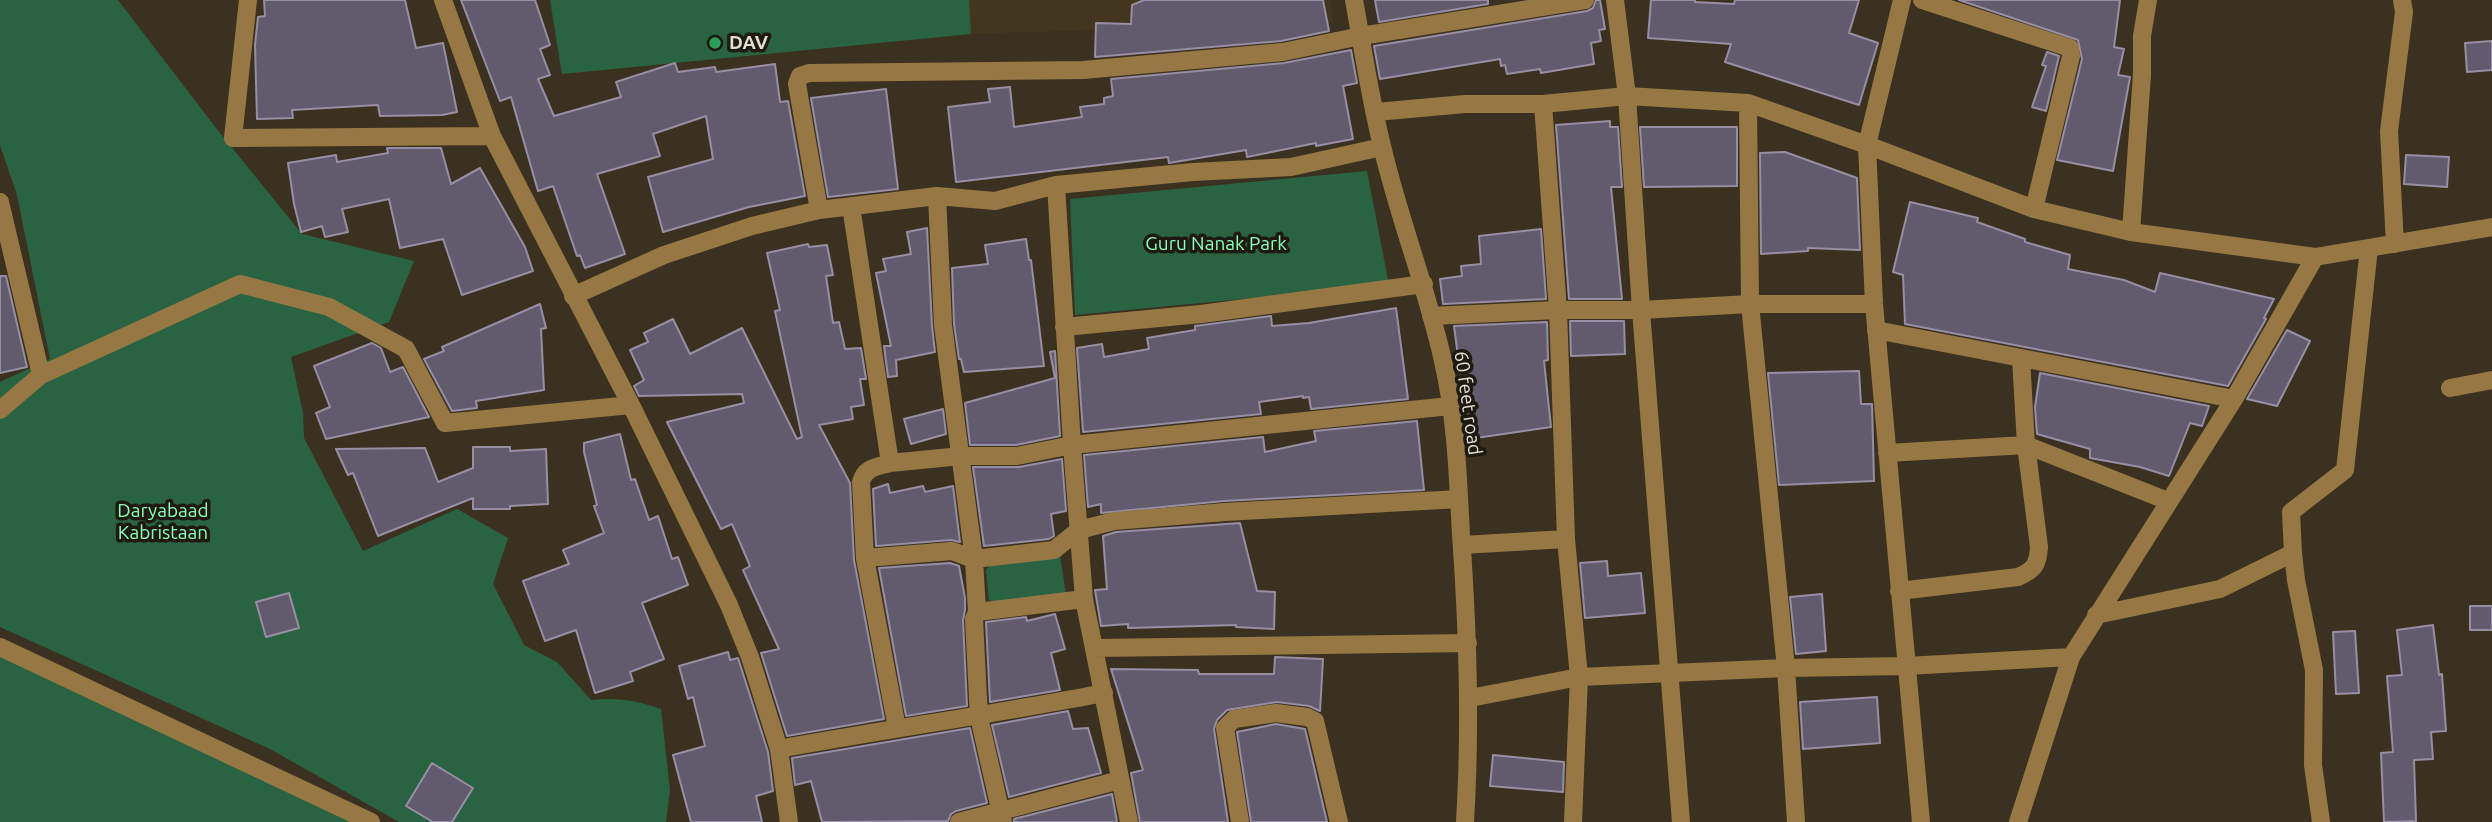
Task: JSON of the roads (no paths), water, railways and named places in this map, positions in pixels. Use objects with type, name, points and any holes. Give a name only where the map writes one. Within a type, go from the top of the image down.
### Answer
[{"type":"street","points":[[248,0],[233,138],[492,136]]},
{"type":"street","points":[[443,0],[492,136],[631,405],[729,605],[750,657],[779,749],[789,822]]},
{"type":"street","name":"60 feet road","points":[[1354,0],[1382,146],[1424,284],[1444,362],[1450,406],[1459,499],[1470,698],[1465,822]]},
{"type":"street","points":[[819,210],[797,84],[800,76],[809,73],[1083,71],[1283,52],[1504,6],[1585,0]]},
{"type":"street","points":[[1615,0],[1628,96],[1641,310],[1681,822]]},
{"type":"street","points":[[1902,0],[1867,145],[1876,330],[1921,822]]},
{"type":"street","points":[[1922,0],[2070,48],[2071,56],[2034,208]]},
{"type":"street","points":[[2131,232],[2142,74],[2142,36],[2148,0]]},
{"type":"street","points":[[2395,244],[2389,131],[2404,12],[2402,0]]},
{"type":"street","points":[[1376,112],[1465,104],[1543,104],[1628,96],[1748,103],[2034,208],[2131,232],[2315,257],[2492,227]]},
{"type":"street","points":[[1748,103],[1750,304],[1786,668],[1796,822]]},
{"type":"street","points":[[1543,104],[1558,310],[1566,540],[1579,677],[1573,822]]},
{"type":"street","points":[[573,296],[664,255],[752,226],[819,210],[937,197],[995,201],[1056,185],[1193,172],[1291,167],[1382,146]]},
{"type":"street","points":[[1056,185],[1084,599],[1129,822]]},
{"type":"street","points":[[937,197],[943,325],[974,559],[979,717],[1002,816]]},
{"type":"street","points":[[851,206],[890,464]]},
{"type":"street","points":[[2,210],[41,375]]},
{"type":"street","points":[[2321,822],[2312,765],[2314,670],[2293,554],[2291,512],[2345,470],[2369,248]]},
{"type":"street","points":[[2018,822],[2071,657],[2234,399],[2315,257]]},
{"type":"street","points":[[0,410],[41,375],[240,284],[329,307],[405,349],[445,423],[631,405]]},
{"type":"street","points":[[1064,327],[1201,314],[1424,284]]},
{"type":"street","points":[[1431,316],[1750,304],[1874,304]]},
{"type":"street","points":[[1876,330],[2234,399]]},
{"type":"street","points":[[1899,591],[2018,577],[2032,570],[2038,561],[2039,547],[2026,444],[2021,358]]},
{"type":"street","points":[[2450,388],[2492,380]]},
{"type":"street","points":[[897,728],[865,558],[862,482],[869,469],[961,456],[1017,456],[1072,444],[1450,406]]},
{"type":"street","points":[[1887,453],[2026,444],[2168,501]]},
{"type":"street","points":[[865,558],[952,551],[974,559],[1054,550],[1079,530],[1154,517],[1459,499]]},
{"type":"street","points":[[1462,545],[1566,540]]},
{"type":"street","points":[[2096,615],[2220,589],[2293,554]]},
{"type":"street","points":[[977,612],[1084,599]]},
{"type":"street","points":[[1095,648],[1468,643]]},
{"type":"street","points":[[0,647],[371,822]]},
{"type":"street","points":[[1470,698],[1579,677],[1906,666],[2071,657]]},
{"type":"street","points":[[779,749],[979,717],[1104,693]]},
{"type":"street","points":[[1240,822],[1225,728],[1234,719],[1276,713],[1307,717],[1315,721],[1339,822]]},
{"type":"street","points":[[959,822],[1002,816],[1120,780]]},
{"type":"place","name":"DAV","points":[[715,43]]},
{"type":"park label","name":"Guru Nanak Park","points":[[1216,244]]},
{"type":"park label","name":"Daryabaad Kabristaan","points":[[163,522]]}]
